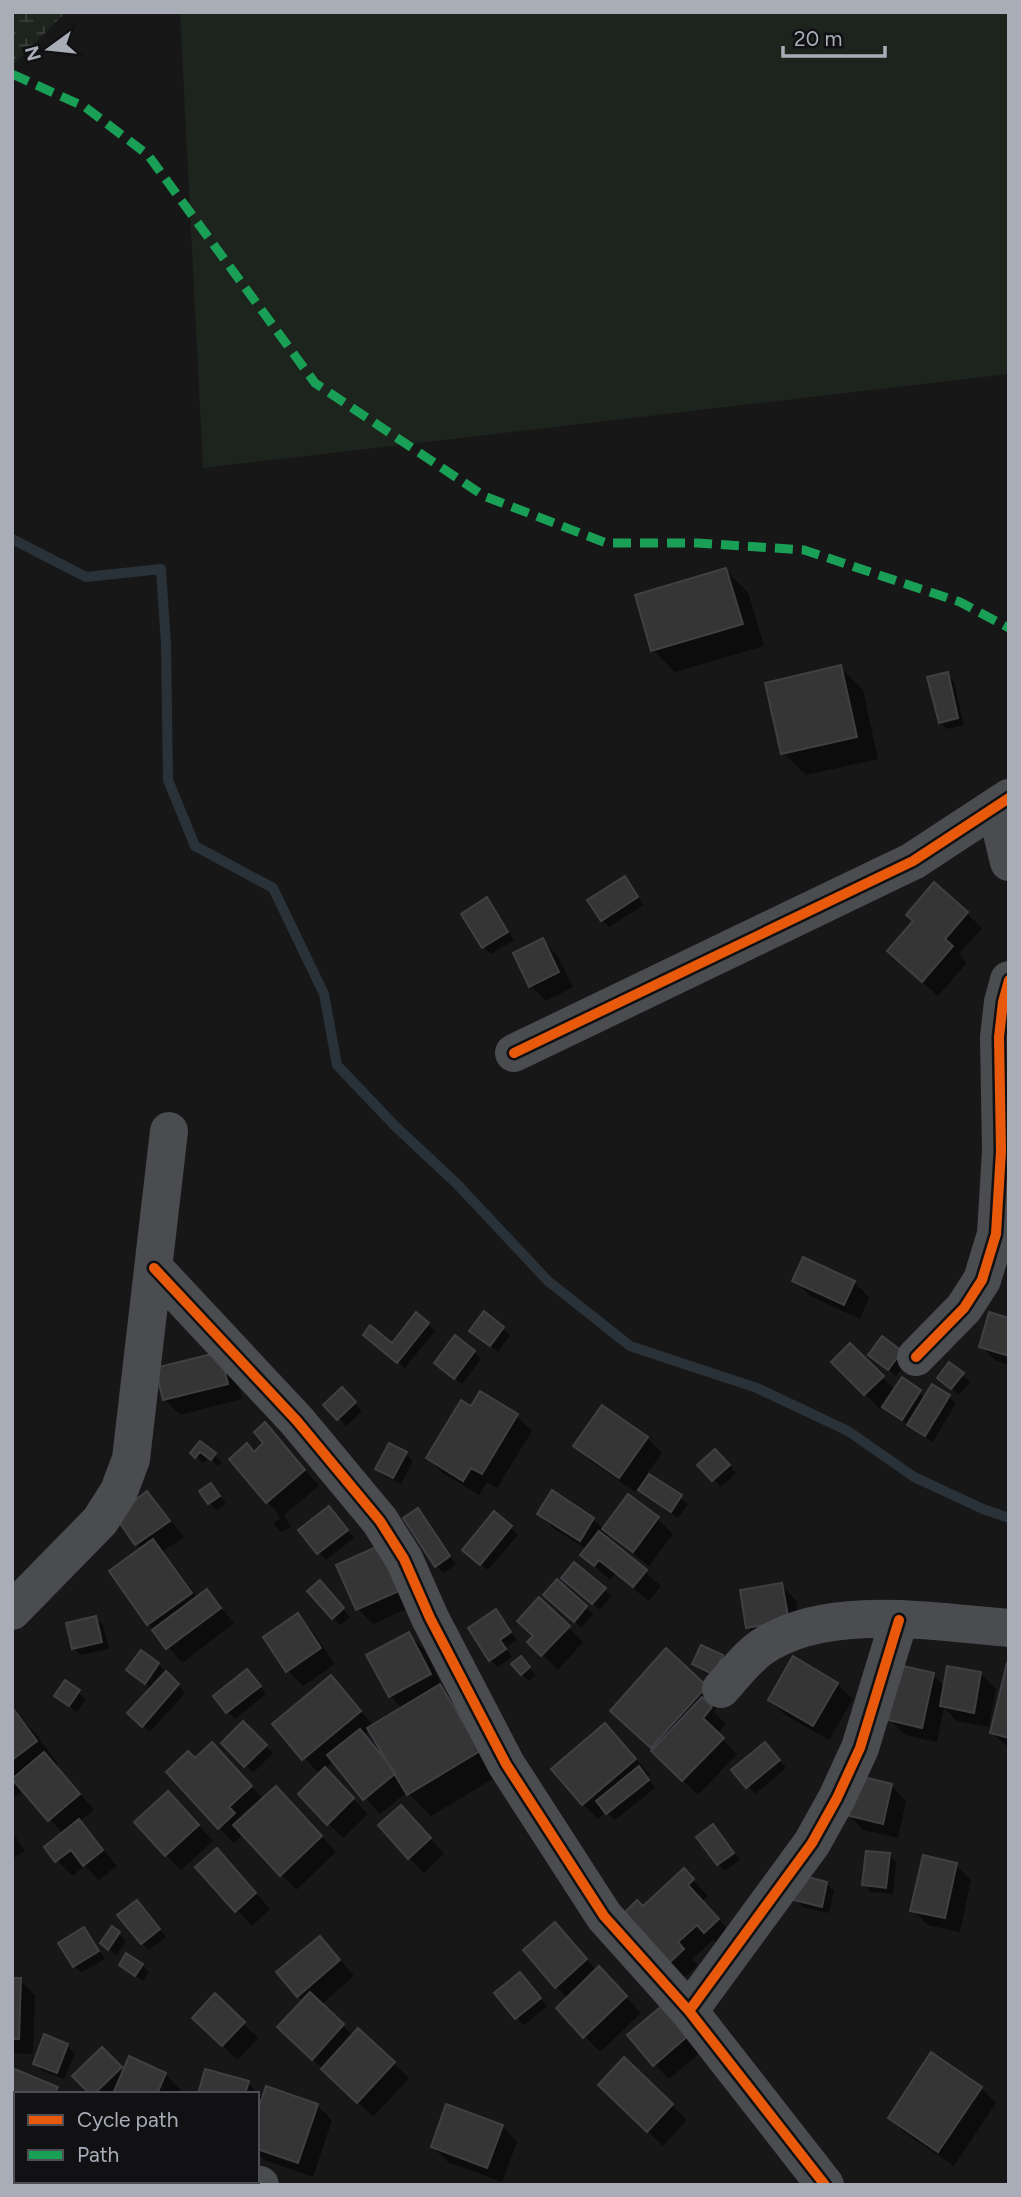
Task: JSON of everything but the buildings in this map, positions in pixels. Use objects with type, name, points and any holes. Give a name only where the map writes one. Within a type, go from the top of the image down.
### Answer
[{"type":"street","points":[[514,1053],[913,861],[1002,803],[1009,862]]},
{"type":"street","points":[[916,1357],[964,1308],[982,1280],[998,1266],[996,1234],[1001,1151],[999,1037],[1009,980]]},
{"type":"street","points":[[12,1611],[100,1521],[119,1491],[131,1459],[169,1131]]},
{"type":"street","points":[[154,1268],[297,1421],[380,1521],[404,1559],[430,1618],[506,1764],[604,1916],[690,2011],[825,2185]]},
{"type":"street","points":[[722,1689],[749,1658],[764,1646],[835,1620],[873,1618],[1009,1628]]},
{"type":"street","points":[[690,2011],[811,1843],[837,1798],[860,1748],[899,1620]]},
{"type":"green space","points":[[12,12],[66,12],[12,66]]},
{"type":"green space","points":[[180,12],[1009,12],[1009,374],[203,468]]},
{"type":"waterway","points":[[12,539],[86,577],[161,569],[166,645],[168,780],[195,846],[273,888],[324,994],[337,1065],[395,1126],[456,1183],[548,1281],[630,1346],[757,1388],[848,1431],[914,1477],[1009,1518]]},
{"type":"marked path","points":[[12,74],[85,107],[148,155],[315,383],[484,496],[606,543],[697,543],[804,550],[960,602],[1009,628]]},
{"type":"cycle path","points":[[514,1053],[913,861],[1009,798]]},
{"type":"cycle path","points":[[916,1357],[964,1308],[982,1280],[996,1234],[1001,1151],[999,1037],[1003,1002],[1009,980]]},
{"type":"cycle path","points":[[154,1268],[297,1421],[380,1521],[404,1559],[430,1618],[506,1764],[604,1916],[689,2011],[825,2185]]},
{"type":"cycle path","points":[[689,2011],[812,1843],[837,1798],[860,1748],[899,1620]]}]
